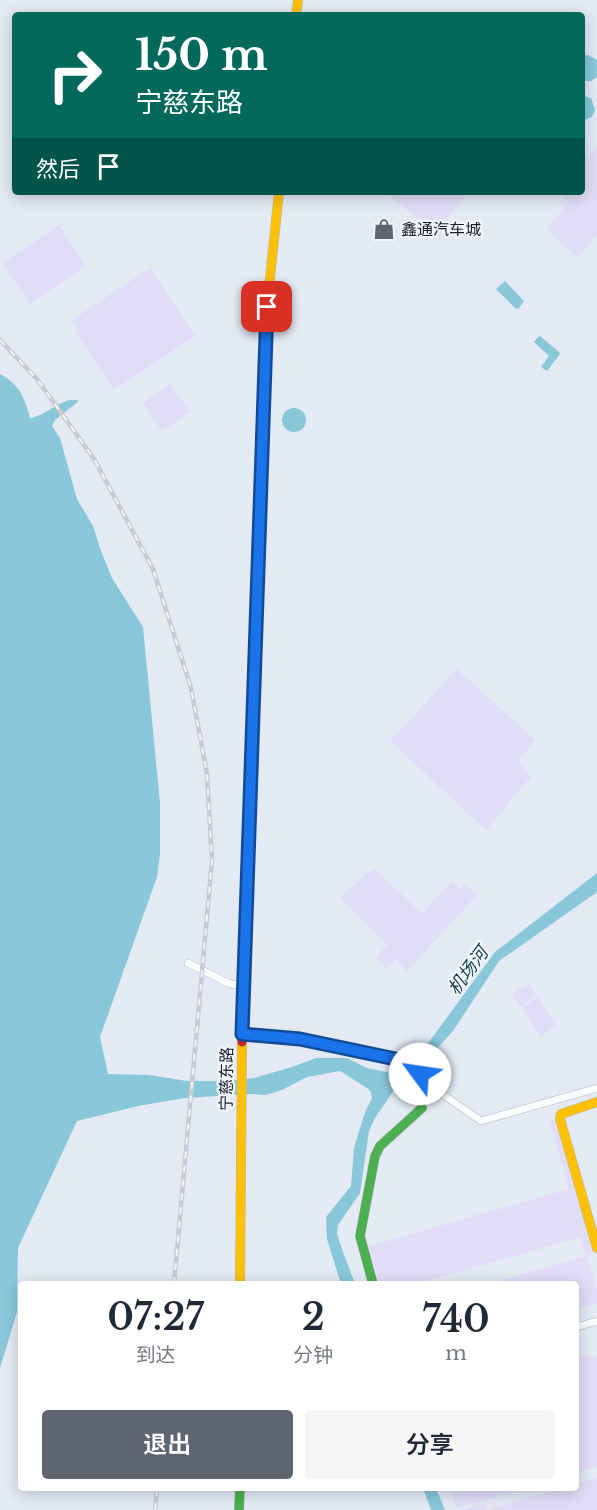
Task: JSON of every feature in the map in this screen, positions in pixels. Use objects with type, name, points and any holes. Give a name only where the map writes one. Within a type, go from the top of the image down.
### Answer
[{"type":"main road","name":"宁慈东路","points":[[240,1281],[241,1062],[267,307],[279,195]]},
{"type":"main road","points":[[242,1034],[300,1039],[405,1061],[420,1074]]},
{"type":"main road","points":[[597,1102],[566,1111],[561,1114],[560,1119],[597,1247]]},
{"type":"main road","points":[[372,1281],[360,1243],[360,1236],[375,1156],[380,1146],[422,1108]]},
{"type":"main road","points":[[239,1510],[240,1491]]},
{"type":"street","points":[[188,963],[228,983],[244,987]]},
{"type":"street","points":[[445,1096],[481,1121],[597,1088]]},
{"type":"street","points":[[579,1326],[597,1321]]},
{"type":"shaded area","points":[[597,147],[597,234],[578,258],[547,229],[569,202],[562,195],[585,195],[585,161]]},
{"type":"shaded area","points":[[389,195],[466,195],[441,225],[441,238]]},
{"type":"shaded area","points":[[59,225],[86,266],[30,304],[2,263]]},
{"type":"shaded area","points":[[150,268],[195,336],[114,390],[75,332],[78,329],[72,320]]},
{"type":"shaded area","points":[[170,384],[190,412],[162,431],[143,403]]},
{"type":"shaded area","points":[[457,669],[535,740],[518,762],[531,777],[486,830],[390,741]]},
{"type":"shaded area","points":[[375,869],[422,914],[452,881],[460,889],[465,884],[477,895],[407,971],[396,959],[386,968],[376,958],[387,945],[340,898],[367,873]]},
{"type":"shaded area","points":[[529,984],[537,995],[520,1006],[512,994]]},
{"type":"shaded area","points":[[538,997],[556,1026],[540,1036],[522,1007]]},
{"type":"shaded area","points":[[549,1117],[555,1121],[593,1254],[587,1256],[597,1290],[597,1303],[579,1308],[579,1281],[498,1281],[586,1256],[581,1237],[427,1281],[379,1281],[369,1246],[569,1189]]},
{"type":"shaded area","points":[[579,1354],[597,1357],[597,1467],[579,1472]]},
{"type":"shaded area","points":[[597,1478],[597,1510],[487,1510],[553,1491],[579,1491],[579,1483]]},
{"type":"shaded area","points":[[451,1491],[516,1491],[457,1508]]},
{"type":"shaded area","points":[[485,1503],[487,1510],[459,1510]]},
{"type":"water","points":[[585,56],[597,60],[597,77],[591,81],[585,81]]},
{"type":"water","points":[[585,96],[591,98],[595,110],[592,117],[585,120]]},
{"type":"water","points":[[505,281],[524,301],[519,308],[516,309],[496,289]]},
{"type":"water","points":[[540,336],[560,354],[547,371],[541,367],[549,356],[534,342]]},
{"type":"water","points":[[0,374],[12,382],[20,392],[30,418],[43,414],[68,400],[79,401],[55,420],[52,426],[60,438],[77,499],[93,526],[112,578],[143,627],[160,803],[160,854],[157,877],[100,1037],[108,1074],[149,1075],[187,1081],[227,1081],[254,1078],[316,1058],[347,1058],[367,1068],[399,1073],[418,1057],[495,952],[597,873],[597,892],[499,961],[453,1031],[422,1065],[396,1087],[375,1118],[369,1131],[360,1193],[338,1225],[337,1234],[354,1281],[340,1281],[327,1239],[326,1217],[351,1186],[354,1148],[365,1112],[372,1098],[367,1088],[340,1071],[307,1077],[282,1090],[265,1095],[185,1098],[138,1106],[77,1121],[18,1248],[17,1312],[0,1368]]},
{"type":"water","points":[[294,408],[302,412],[306,420],[302,428],[294,432],[286,428],[282,420],[286,412]]},
{"type":"water","points":[[424,1491],[437,1491],[445,1510],[431,1510]]},
{"type":"railway","points":[[0,340],[37,379],[94,459],[153,569],[191,688],[207,774],[212,860],[174,1281]]},
{"type":"railway","points":[[155,1510],[157,1491]]},
{"type":"traffic: fast","points":[[252,743],[261,471]]},
{"type":"traffic: fast","points":[[372,1281],[360,1236],[375,1156],[380,1146],[422,1108]]},
{"type":"traffic: fast","points":[[239,1510],[240,1491]]},
{"type":"traffic: slow","points":[[296,12],[298,0]]},
{"type":"traffic: slow","points":[[261,471],[267,307],[279,195]]},
{"type":"traffic: slow","points":[[242,1034],[300,1039],[405,1061],[420,1074]]},
{"type":"traffic: slow","points":[[240,1281],[242,1042]]},
{"type":"traffic: slow","points":[[597,1102],[561,1114],[560,1119],[597,1248]]},
{"type":"traffic: jam","points":[[242,1042],[252,743]]},
{"type":"place","name":"鑫通汽车城","points":[[384,229]]},
{"type":"route","points":[[267,307],[242,1034],[300,1039],[405,1061],[420,1074]]},
{"type":"water label","name":"机场河","points":[[468,971]]}]
